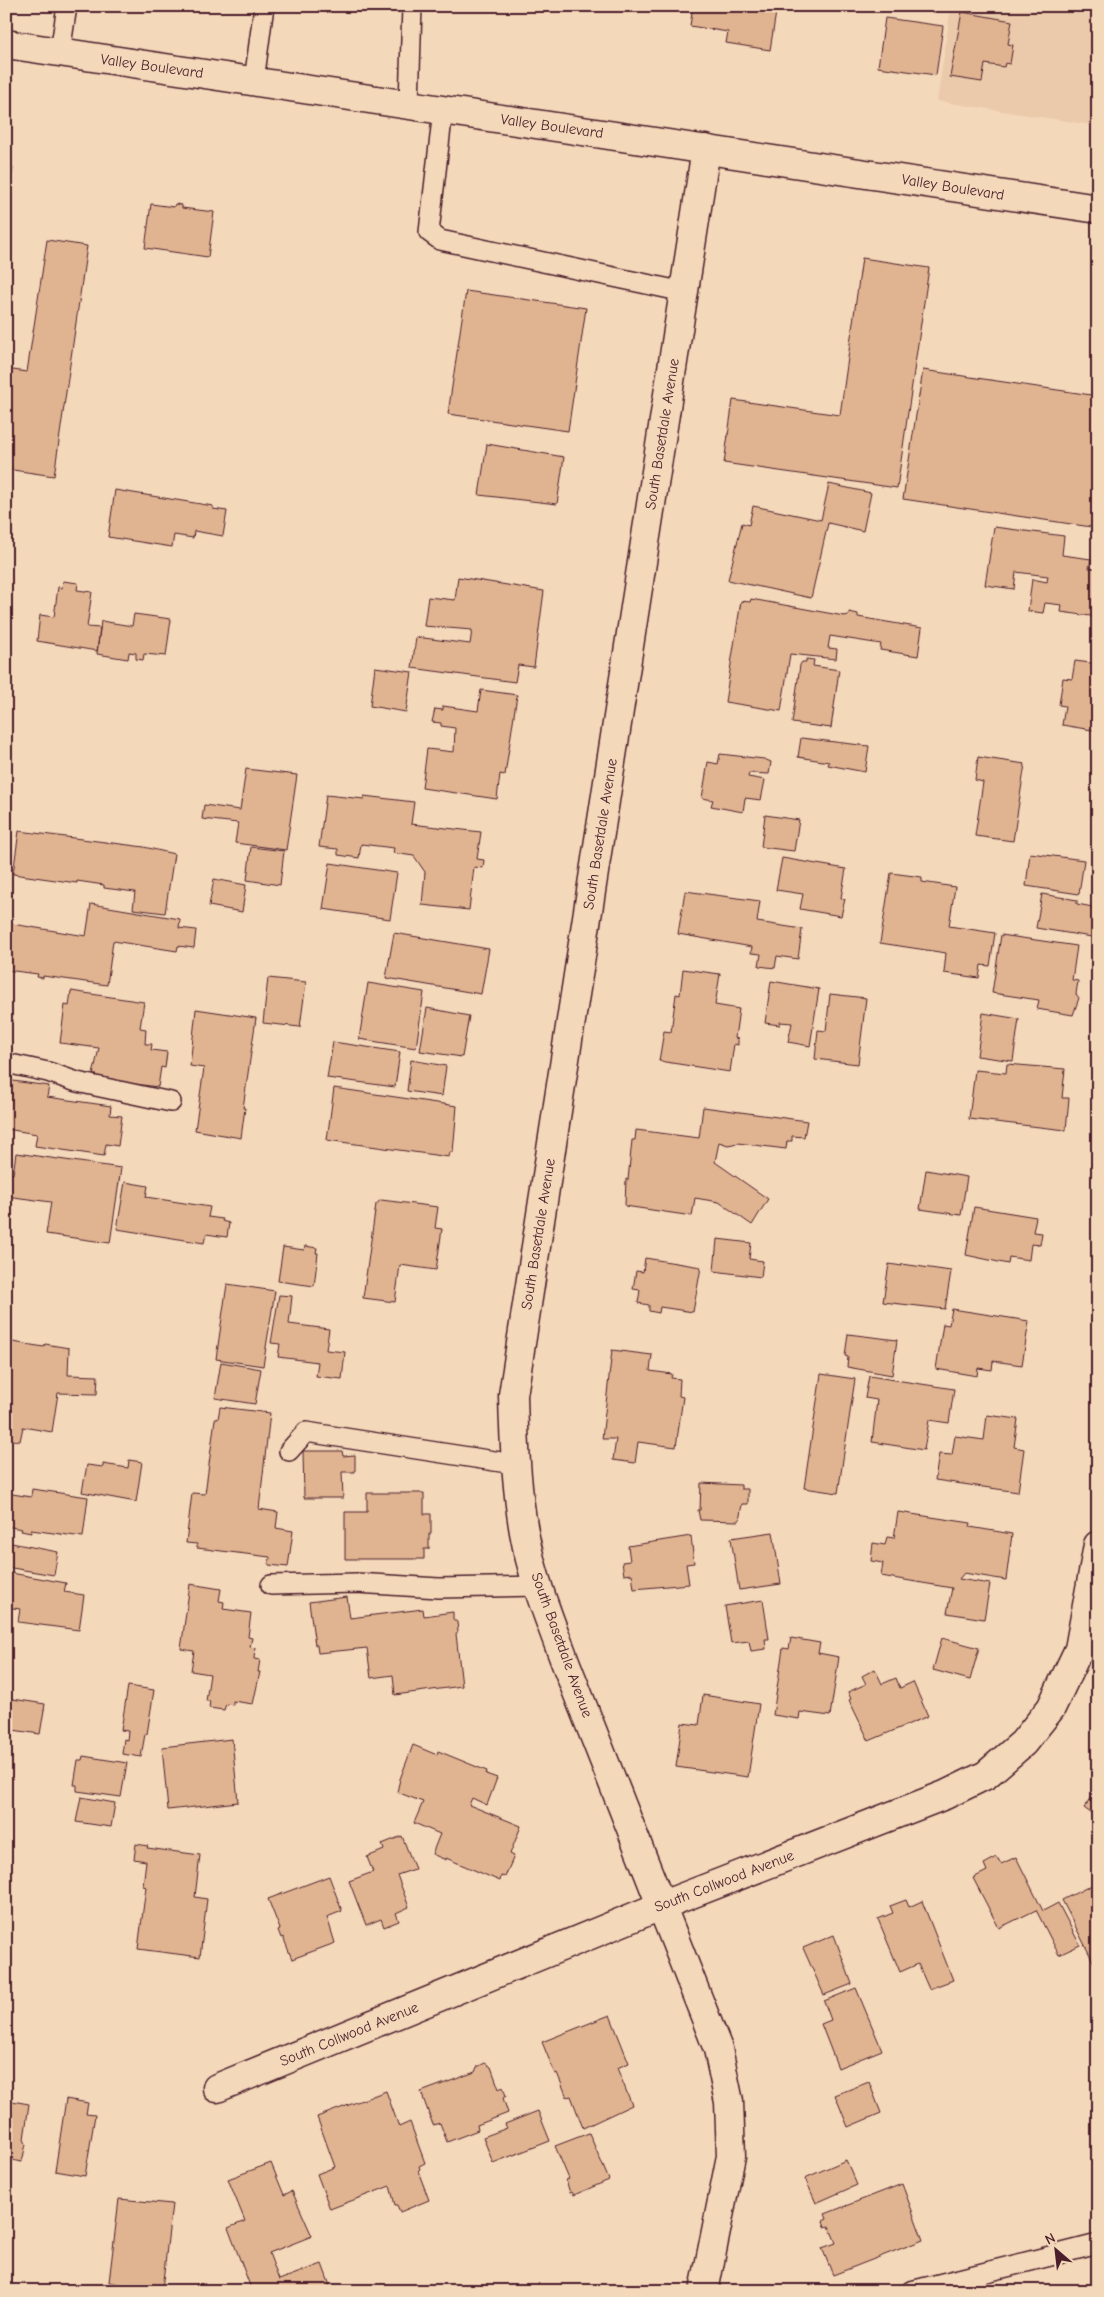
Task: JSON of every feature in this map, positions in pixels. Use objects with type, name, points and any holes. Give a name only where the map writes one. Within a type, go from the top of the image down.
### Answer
[{"type":"street","name":"Valley Boulevard","points":[[6,44],[1098,209]]},
{"type":"street","name":"South Basetdale Avenue","points":[[704,2291],[731,2156],[730,2102],[718,2049],[663,1905],[566,1664],[539,1586],[524,1534],[514,1464],[513,1395],[706,149]]},
{"type":"street","name":"South Collwood Avenue","points":[[217,2088],[663,1905],[945,1795],[986,1775],[1023,1743],[1050,1708],[1080,1649],[1098,1545]]},
{"type":"lane","points":[[60,52],[67,6]]},
{"type":"lane","points":[[254,82],[264,6]]},
{"type":"lane","points":[[409,104],[412,6]]},
{"type":"lane","points":[[443,110],[429,232],[440,240],[684,292]]},
{"type":"lane","points":[[6,1063],[48,1072],[77,1082],[171,1102]]},
{"type":"lane","points":[[289,1451],[306,1432],[514,1464]]},
{"type":"lane","points":[[271,1585],[356,1583],[439,1588],[539,1586]]},
{"type":"lane","points":[[911,2291],[1098,2244]]},
{"type":"shaded area","points":[[951,6],[1098,6],[1098,126],[937,101]]},
{"type":"building","points":[[693,6],[777,6],[770,50],[726,43],[728,32],[690,26]]},
{"type":"building","points":[[962,12],[1012,21],[1008,44],[1013,45],[1010,64],[1005,63],[1004,67],[985,64],[982,82],[950,77]]},
{"type":"building","points":[[885,18],[943,26],[936,75],[878,67]]},
{"type":"building","points":[[6,167],[13,168],[6,211]]},
{"type":"building","points":[[151,204],[174,207],[175,204],[182,205],[182,208],[214,212],[208,257],[145,248]]},
{"type":"building","points":[[47,240],[87,246],[54,476],[6,469],[6,369],[27,372]]},
{"type":"building","points":[[862,258],[929,268],[897,488],[724,463],[733,400],[840,415]]},
{"type":"building","points":[[466,291],[586,308],[568,431],[448,414]]},
{"type":"building","points":[[923,370],[1098,396],[1098,528],[903,499]]},
{"type":"building","points":[[487,444],[564,457],[557,504],[479,495]]},
{"type":"building","points":[[829,484],[871,493],[863,531],[828,523],[811,598],[728,580],[742,523],[749,525],[753,506],[821,520]]},
{"type":"building","points":[[115,490],[213,506],[213,509],[227,511],[223,536],[194,531],[193,538],[174,535],[172,547],[108,537]]},
{"type":"building","points":[[994,527],[1064,536],[1062,555],[1091,559],[1089,568],[1098,569],[1098,617],[1061,612],[1062,605],[1045,603],[1043,613],[1028,611],[1032,579],[1047,582],[1048,576],[1016,572],[1014,589],[985,585]]},
{"type":"building","points":[[458,577],[544,591],[534,667],[518,665],[515,682],[412,668],[416,637],[470,644],[472,630],[424,626],[428,597],[455,600]]},
{"type":"building","points":[[63,581],[78,583],[77,590],[92,592],[87,627],[100,628],[97,651],[37,641],[40,615],[54,617],[58,587],[62,588]]},
{"type":"building","points":[[751,599],[844,616],[849,615],[849,612],[858,614],[858,617],[922,628],[918,656],[880,650],[881,644],[830,636],[828,648],[837,649],[836,659],[790,654],[781,711],[725,702],[741,601],[750,602]]},
{"type":"building","points":[[134,614],[171,619],[166,656],[144,654],[143,660],[136,659],[136,653],[129,652],[128,659],[97,654],[101,621],[132,626]]},
{"type":"building","points":[[806,659],[814,660],[813,666],[839,670],[831,728],[792,723],[800,665],[802,662],[806,662]]},
{"type":"building","points":[[1075,661],[1098,664],[1098,731],[1062,725],[1065,706],[1059,705],[1063,678],[1072,679]]},
{"type":"building","points":[[375,667],[412,672],[406,712],[370,706]]},
{"type":"building","points":[[481,690],[517,695],[505,775],[500,774],[497,799],[422,788],[427,749],[454,752],[455,728],[441,726],[441,723],[432,722],[435,709],[443,710],[443,706],[478,711]]},
{"type":"building","points":[[801,738],[869,746],[865,772],[828,765],[829,762],[798,757]]},
{"type":"building","points":[[720,754],[764,759],[771,762],[769,774],[749,773],[748,777],[765,780],[761,800],[745,798],[743,812],[711,806],[713,800],[702,798],[708,762],[718,764]]},
{"type":"building","points":[[978,757],[1025,764],[1013,841],[975,836],[983,782],[975,780]]},
{"type":"building","points":[[246,769],[297,775],[286,850],[235,843],[238,823],[202,819],[204,805],[240,810]]},
{"type":"building","points":[[326,795],[364,799],[364,796],[414,802],[411,824],[481,832],[477,859],[484,860],[483,868],[474,867],[469,910],[422,905],[425,872],[414,856],[393,853],[394,848],[361,844],[359,858],[338,855],[338,849],[319,847]]},
{"type":"building","points":[[765,815],[799,820],[794,851],[761,847]]},
{"type":"building","points":[[19,831],[144,847],[174,854],[165,913],[133,909],[135,892],[104,888],[104,885],[77,881],[77,883],[13,874]]},
{"type":"building","points":[[251,847],[284,851],[280,885],[247,880]]},
{"type":"building","points":[[1030,853],[1084,860],[1079,894],[1026,886]]},
{"type":"building","points":[[782,858],[846,869],[841,898],[845,899],[841,916],[800,909],[803,894],[776,890]]},
{"type":"building","points":[[330,863],[397,873],[390,919],[323,909]]},
{"type":"building","points":[[891,873],[922,877],[922,882],[955,887],[949,926],[995,933],[990,966],[981,965],[979,978],[944,973],[946,953],[880,943]]},
{"type":"building","points":[[214,879],[246,885],[242,912],[209,906]]},
{"type":"building","points":[[685,891],[760,901],[757,922],[802,929],[798,959],[777,956],[775,968],[759,966],[761,954],[751,953],[752,947],[678,934]]},
{"type":"building","points":[[1042,894],[1077,900],[1077,904],[1098,908],[1098,938],[1036,928]]},
{"type":"building","points":[[91,904],[180,919],[179,928],[196,930],[194,948],[178,946],[177,951],[113,941],[107,985],[43,976],[43,978],[37,977],[38,974],[6,970],[6,923],[86,936]]},
{"type":"building","points":[[394,933],[489,949],[481,994],[386,978]]},
{"type":"building","points":[[1001,935],[1077,946],[1072,980],[1078,981],[1076,994],[1079,998],[1073,1015],[1037,1009],[1039,1000],[992,993]]},
{"type":"building","points":[[683,969],[720,974],[715,1005],[739,1009],[735,1038],[738,1039],[738,1045],[734,1044],[730,1072],[659,1061],[664,1031],[671,1032],[676,994],[680,995]]},
{"type":"building","points":[[268,978],[306,982],[300,1027],[263,1023]]},
{"type":"building","points":[[771,981],[819,989],[810,1046],[788,1042],[792,1023],[780,1022],[780,1025],[765,1023]]},
{"type":"building","points":[[368,983],[424,992],[416,1048],[359,1039]]},
{"type":"building","points":[[71,991],[144,1002],[140,1028],[146,1029],[145,1044],[152,1044],[151,1050],[167,1052],[165,1068],[161,1067],[158,1087],[96,1079],[97,1075],[93,1075],[99,1048],[60,1043],[65,1005],[69,1006]]},
{"type":"building","points":[[830,994],[866,998],[858,1064],[815,1059],[818,1030],[826,1031]]},
{"type":"building","points":[[427,1008],[469,1016],[462,1057],[420,1051]]},
{"type":"building","points":[[196,1009],[256,1018],[243,1108],[245,1108],[241,1138],[195,1130],[204,1068],[190,1066]]},
{"type":"building","points":[[983,1013],[1019,1019],[1013,1061],[977,1056]]},
{"type":"building","points":[[333,1042],[400,1052],[395,1087],[327,1078]]},
{"type":"building","points":[[411,1060],[446,1066],[442,1096],[407,1091]]},
{"type":"building","points":[[1007,1064],[1065,1069],[1062,1098],[1069,1098],[1066,1130],[969,1119],[975,1070],[1006,1073]]},
{"type":"building","points":[[6,1080],[49,1086],[47,1097],[111,1106],[110,1115],[122,1116],[118,1146],[106,1144],[104,1156],[35,1146],[37,1134],[6,1129]]},
{"type":"building","points":[[334,1088],[457,1106],[453,1152],[450,1152],[449,1157],[327,1140]]},
{"type":"building","points":[[703,1107],[807,1121],[804,1137],[792,1136],[792,1141],[787,1141],[786,1149],[738,1143],[728,1145],[719,1142],[715,1162],[768,1199],[752,1225],[719,1202],[695,1198],[692,1216],[625,1206],[626,1179],[628,1180],[632,1140],[635,1140],[636,1130],[699,1138]]},
{"type":"building","points":[[16,1153],[121,1168],[110,1243],[46,1234],[51,1202],[6,1196],[6,1173],[13,1174]]},
{"type":"building","points":[[926,1170],[967,1177],[961,1215],[920,1209]]},
{"type":"building","points":[[125,1182],[148,1186],[146,1197],[210,1207],[208,1217],[223,1219],[222,1221],[229,1223],[227,1237],[206,1234],[204,1243],[117,1229]]},
{"type":"building","points":[[381,1200],[438,1207],[435,1228],[442,1229],[436,1270],[400,1265],[395,1302],[363,1298],[376,1204]]},
{"type":"building","points":[[974,1207],[1036,1217],[1033,1232],[1042,1233],[1040,1245],[1031,1244],[1029,1260],[1009,1257],[1008,1264],[966,1255]]},
{"type":"building","points":[[717,1239],[751,1243],[749,1259],[763,1261],[761,1277],[714,1271]]},
{"type":"building","points":[[305,1246],[317,1248],[314,1286],[278,1281],[283,1247],[304,1250]]},
{"type":"building","points":[[645,1258],[701,1267],[693,1312],[660,1307],[659,1313],[649,1311],[649,1305],[638,1303],[640,1290],[633,1289],[636,1271],[643,1272]]},
{"type":"building","points":[[889,1264],[951,1271],[945,1309],[883,1302]]},
{"type":"building","points":[[227,1284],[275,1291],[263,1366],[216,1359]]},
{"type":"building","points":[[279,1295],[292,1296],[289,1324],[329,1329],[326,1350],[345,1352],[342,1379],[316,1376],[318,1362],[278,1357],[280,1344],[271,1343]]},
{"type":"building","points":[[952,1309],[1029,1321],[1022,1365],[993,1361],[992,1370],[978,1368],[977,1376],[936,1369],[943,1324],[949,1325]]},
{"type":"building","points":[[848,1334],[897,1340],[892,1375],[847,1367],[848,1357],[845,1356]]},
{"type":"building","points":[[6,1341],[44,1347],[45,1344],[69,1348],[68,1375],[98,1376],[97,1394],[58,1393],[52,1432],[23,1427],[20,1441],[6,1439]]},
{"type":"building","points":[[612,1350],[652,1355],[650,1371],[672,1374],[671,1378],[680,1379],[679,1396],[683,1397],[676,1447],[638,1442],[635,1463],[613,1460],[616,1439],[602,1439]]},
{"type":"building","points":[[221,1362],[261,1369],[255,1404],[215,1398]]},
{"type":"building","points":[[821,1374],[855,1379],[838,1493],[804,1488]]},
{"type":"building","points":[[869,1376],[954,1389],[949,1423],[929,1420],[924,1450],[872,1442],[877,1400],[865,1398]]},
{"type":"building","points":[[220,1407],[270,1413],[259,1509],[278,1512],[276,1528],[293,1531],[288,1567],[269,1565],[270,1557],[197,1548],[197,1544],[186,1543],[192,1493],[205,1494],[215,1419],[218,1419]]},
{"type":"building","points":[[987,1415],[1018,1419],[1014,1447],[1024,1449],[1018,1492],[935,1480],[939,1454],[952,1455],[955,1436],[984,1440]]},
{"type":"building","points":[[303,1451],[342,1451],[343,1456],[355,1455],[355,1472],[342,1472],[343,1498],[304,1498]]},
{"type":"building","points":[[129,1460],[142,1462],[136,1502],[82,1492],[87,1465],[103,1467],[103,1464],[128,1468]]},
{"type":"building","points":[[701,1483],[741,1485],[741,1489],[748,1489],[748,1504],[742,1504],[739,1521],[700,1520],[698,1510],[700,1510]]},
{"type":"building","points":[[32,1489],[88,1497],[83,1537],[31,1530],[31,1533],[6,1526],[6,1493],[31,1497]]},
{"type":"building","points":[[367,1493],[424,1493],[424,1514],[431,1514],[431,1534],[429,1534],[429,1549],[424,1549],[424,1559],[345,1559],[345,1512],[367,1512]]},
{"type":"building","points":[[898,1512],[971,1523],[970,1527],[1012,1534],[1006,1580],[964,1573],[959,1579],[990,1584],[984,1619],[947,1613],[952,1588],[881,1576],[883,1563],[871,1561],[873,1543],[885,1545],[887,1537],[894,1538]]},
{"type":"building","points":[[773,1532],[781,1584],[739,1590],[731,1538]]},
{"type":"building","points":[[691,1536],[694,1563],[686,1564],[689,1584],[634,1589],[632,1574],[624,1575],[622,1562],[630,1561],[628,1546]]},
{"type":"building","points":[[6,1542],[58,1552],[54,1575],[6,1567]]},
{"type":"building","points":[[6,1572],[66,1583],[64,1592],[84,1595],[79,1630],[18,1622],[20,1609],[6,1607]]},
{"type":"building","points":[[190,1584],[221,1589],[219,1601],[224,1602],[223,1609],[251,1613],[248,1637],[252,1638],[250,1647],[255,1648],[254,1659],[260,1660],[258,1672],[260,1672],[253,1704],[233,1701],[233,1705],[226,1704],[224,1710],[209,1708],[210,1701],[206,1701],[210,1674],[191,1671],[194,1651],[181,1649]]},
{"type":"building","points":[[347,1597],[350,1618],[423,1609],[424,1616],[453,1612],[453,1619],[457,1622],[458,1631],[456,1634],[462,1686],[395,1695],[393,1675],[371,1678],[367,1648],[318,1653],[317,1645],[315,1645],[309,1602]]},
{"type":"building","points":[[763,1600],[769,1639],[765,1639],[766,1649],[751,1651],[749,1641],[731,1643],[725,1606]]},
{"type":"building","points":[[791,1638],[820,1643],[818,1653],[839,1657],[830,1716],[800,1712],[799,1719],[773,1715],[783,1648],[789,1649]]},
{"type":"building","points":[[942,1638],[979,1648],[970,1680],[933,1670]]},
{"type":"building","points":[[875,1669],[882,1684],[896,1678],[900,1688],[913,1682],[928,1716],[869,1741],[849,1700],[851,1699],[848,1692],[866,1684],[862,1676]]},
{"type":"building","points":[[128,1686],[154,1690],[147,1734],[145,1734],[141,1757],[122,1754],[124,1739],[127,1740],[128,1731],[121,1730]]},
{"type":"building","points":[[703,1695],[759,1704],[748,1777],[676,1767],[682,1723],[699,1725]]},
{"type":"building","points":[[6,1698],[45,1704],[40,1734],[6,1729]]},
{"type":"building","points":[[232,1739],[238,1802],[168,1810],[162,1747]]},
{"type":"building","points":[[413,1745],[437,1755],[438,1751],[487,1771],[486,1774],[497,1778],[487,1805],[472,1798],[469,1805],[521,1826],[510,1854],[514,1856],[505,1877],[501,1876],[500,1881],[432,1854],[440,1834],[414,1823],[423,1802],[397,1792]]},
{"type":"building","points":[[83,1756],[127,1763],[121,1797],[77,1791],[77,1785],[74,1785],[78,1760],[82,1760]]},
{"type":"building","points":[[1098,1789],[1098,1818],[1084,1808]]},
{"type":"building","points":[[81,1797],[115,1803],[111,1827],[76,1822]]},
{"type":"building","points":[[402,1836],[415,1869],[397,1875],[409,1907],[396,1913],[399,1921],[384,1927],[381,1919],[366,1925],[349,1881],[373,1872],[367,1857],[384,1850],[382,1844]]},
{"type":"building","points":[[136,1844],[148,1846],[147,1848],[200,1855],[195,1897],[207,1899],[200,1957],[138,1949],[146,1887],[143,1886],[146,1861],[134,1859]]},
{"type":"building","points":[[997,1857],[1001,1864],[1016,1857],[1043,1911],[1058,1903],[1080,1945],[1059,1955],[1036,1910],[999,1928],[973,1878],[987,1871],[984,1864]]},
{"type":"building","points":[[329,1876],[342,1911],[327,1917],[335,1943],[292,1959],[283,1937],[281,1938],[278,1930],[280,1929],[268,1899]]},
{"type":"building","points":[[1096,1883],[1098,1886],[1098,1971],[1062,1900]]},
{"type":"building","points":[[906,1900],[909,1907],[922,1901],[953,1980],[929,1989],[918,1964],[900,1972],[878,1919],[893,1913],[890,1906]]},
{"type":"building","points":[[834,1935],[852,1984],[824,1995],[803,1948]]},
{"type":"building","points":[[856,1988],[882,2050],[838,2068],[821,2024],[831,2020],[824,2001]]},
{"type":"building","points":[[610,2015],[629,2063],[617,2068],[632,2105],[583,2128],[571,2096],[567,2097],[542,2042]]},
{"type":"building","points":[[485,2063],[491,2067],[499,2089],[503,2087],[506,2096],[503,2098],[508,2113],[477,2125],[478,2130],[447,2142],[440,2123],[433,2125],[421,2092],[475,2072],[477,2067]]},
{"type":"building","points":[[869,2082],[881,2113],[848,2127],[835,2095]]},
{"type":"building","points":[[386,2091],[399,2127],[410,2122],[425,2163],[419,2166],[420,2169],[418,2171],[429,2200],[400,2212],[397,2205],[395,2205],[390,2186],[330,2209],[317,2174],[335,2167],[317,2117]]},
{"type":"building","points":[[66,2099],[88,2103],[86,2114],[95,2115],[85,2176],[55,2171]]},
{"type":"building","points":[[6,2100],[29,2104],[24,2139],[26,2144],[22,2162],[6,2159]]},
{"type":"building","points":[[538,2111],[550,2141],[493,2163],[483,2137],[507,2128],[505,2124]]},
{"type":"building","points":[[589,2133],[609,2180],[574,2195],[572,2192],[570,2193],[566,2180],[569,2179],[555,2146]]},
{"type":"building","points":[[846,2160],[857,2185],[816,2203],[805,2178]]},
{"type":"building","points":[[271,2163],[284,2195],[292,2191],[312,2236],[269,2253],[279,2280],[322,2264],[332,2291],[252,2291],[228,2228],[245,2221],[228,2179]]},
{"type":"building","points":[[902,2184],[923,2240],[833,2275],[822,2248],[836,2243],[829,2226],[825,2227],[823,2221],[827,2219],[825,2214]]},
{"type":"building","points":[[119,2199],[172,2204],[162,2289],[146,2288],[146,2291],[125,2290],[126,2285],[109,2282]]}]
